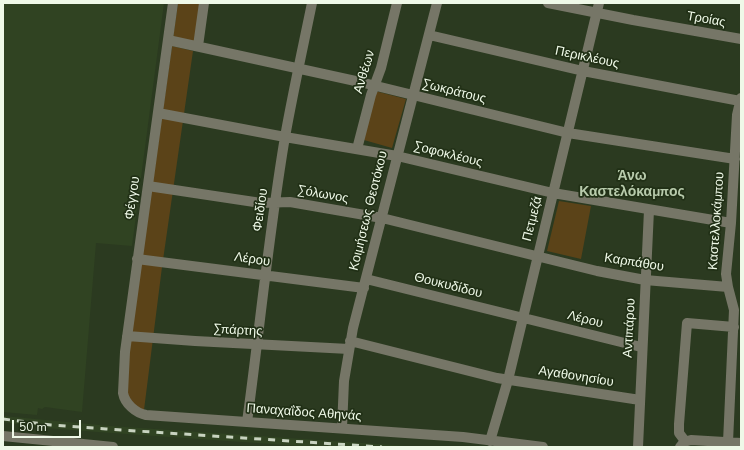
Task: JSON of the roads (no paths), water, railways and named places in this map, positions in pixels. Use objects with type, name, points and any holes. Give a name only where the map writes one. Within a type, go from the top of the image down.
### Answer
[{"type":"street","name":"Φέγγου","points":[[124,396],[124,366],[127,336],[173,3]]},
{"type":"street","points":[[198,46],[204,3]]},
{"type":"street","name":"Φειδίου","points":[[247,422],[265,275],[285,137],[312,3]]},
{"type":"street","name":"Ανθέων","points":[[357,149],[371,95],[381,68],[396,3]]},
{"type":"street","name":"Κοιμήσεως Θεοτόκου","points":[[342,428],[343,393],[350,345],[396,156],[437,3]]},
{"type":"street","name":"Τροίας","points":[[548,3],[598,8],[741,39]]},
{"type":"street","name":"Πετμεζά","points":[[490,441],[508,380],[538,255],[550,193],[568,133],[598,8]]},
{"type":"street","name":"Περικλέους","points":[[429,35],[583,71],[741,100]]},
{"type":"street","name":"Σωκράτους","points":[[168,40],[298,68],[568,133],[737,153]]},
{"type":"street","name":"Καστελλοκάμπου","points":[[728,442],[736,368],[734,308],[737,301],[728,287],[726,274],[737,153],[737,115],[741,100]]},
{"type":"street","name":"Σοφοκλέους","points":[[158,113],[396,156],[550,193],[731,223]]},
{"type":"street","name":"Σόλωνος","points":[[148,186],[261,203],[290,202],[382,218],[538,255]]},
{"type":"street","name":"Αντιπάρου","points":[[638,447],[649,210]]},
{"type":"street","name":"Καρπάθου","points":[[538,255],[597,271],[645,280],[728,287]]},
{"type":"street","name":"Λέρου","points":[[137,259],[265,275],[365,284]]},
{"type":"street","name":"Θουκυδίδου","points":[[365,284],[523,318]]},
{"type":"street","name":"Λέρου","points":[[523,318],[642,347]]},
{"type":"street","points":[[734,328],[686,323],[678,424],[682,444],[693,440],[741,443]]},
{"type":"street","name":"Σπάρτης","points":[[127,336],[181,341],[257,344],[350,345],[508,380]]},
{"type":"street","name":"Αγαθονησίου","points":[[508,380],[640,400]]},
{"type":"street","name":"Παναχαΐδος Αθηνάς","points":[[124,396],[135,410],[146,415],[463,437],[543,447]]},
{"type":"street","points":[[3,436],[113,447]]},
{"type":"railway","points":[[3,419],[51,425],[382,447]]},
{"type":"district","name":"Άνω Καστελόκαμπος","points":[[632,186]]}]
